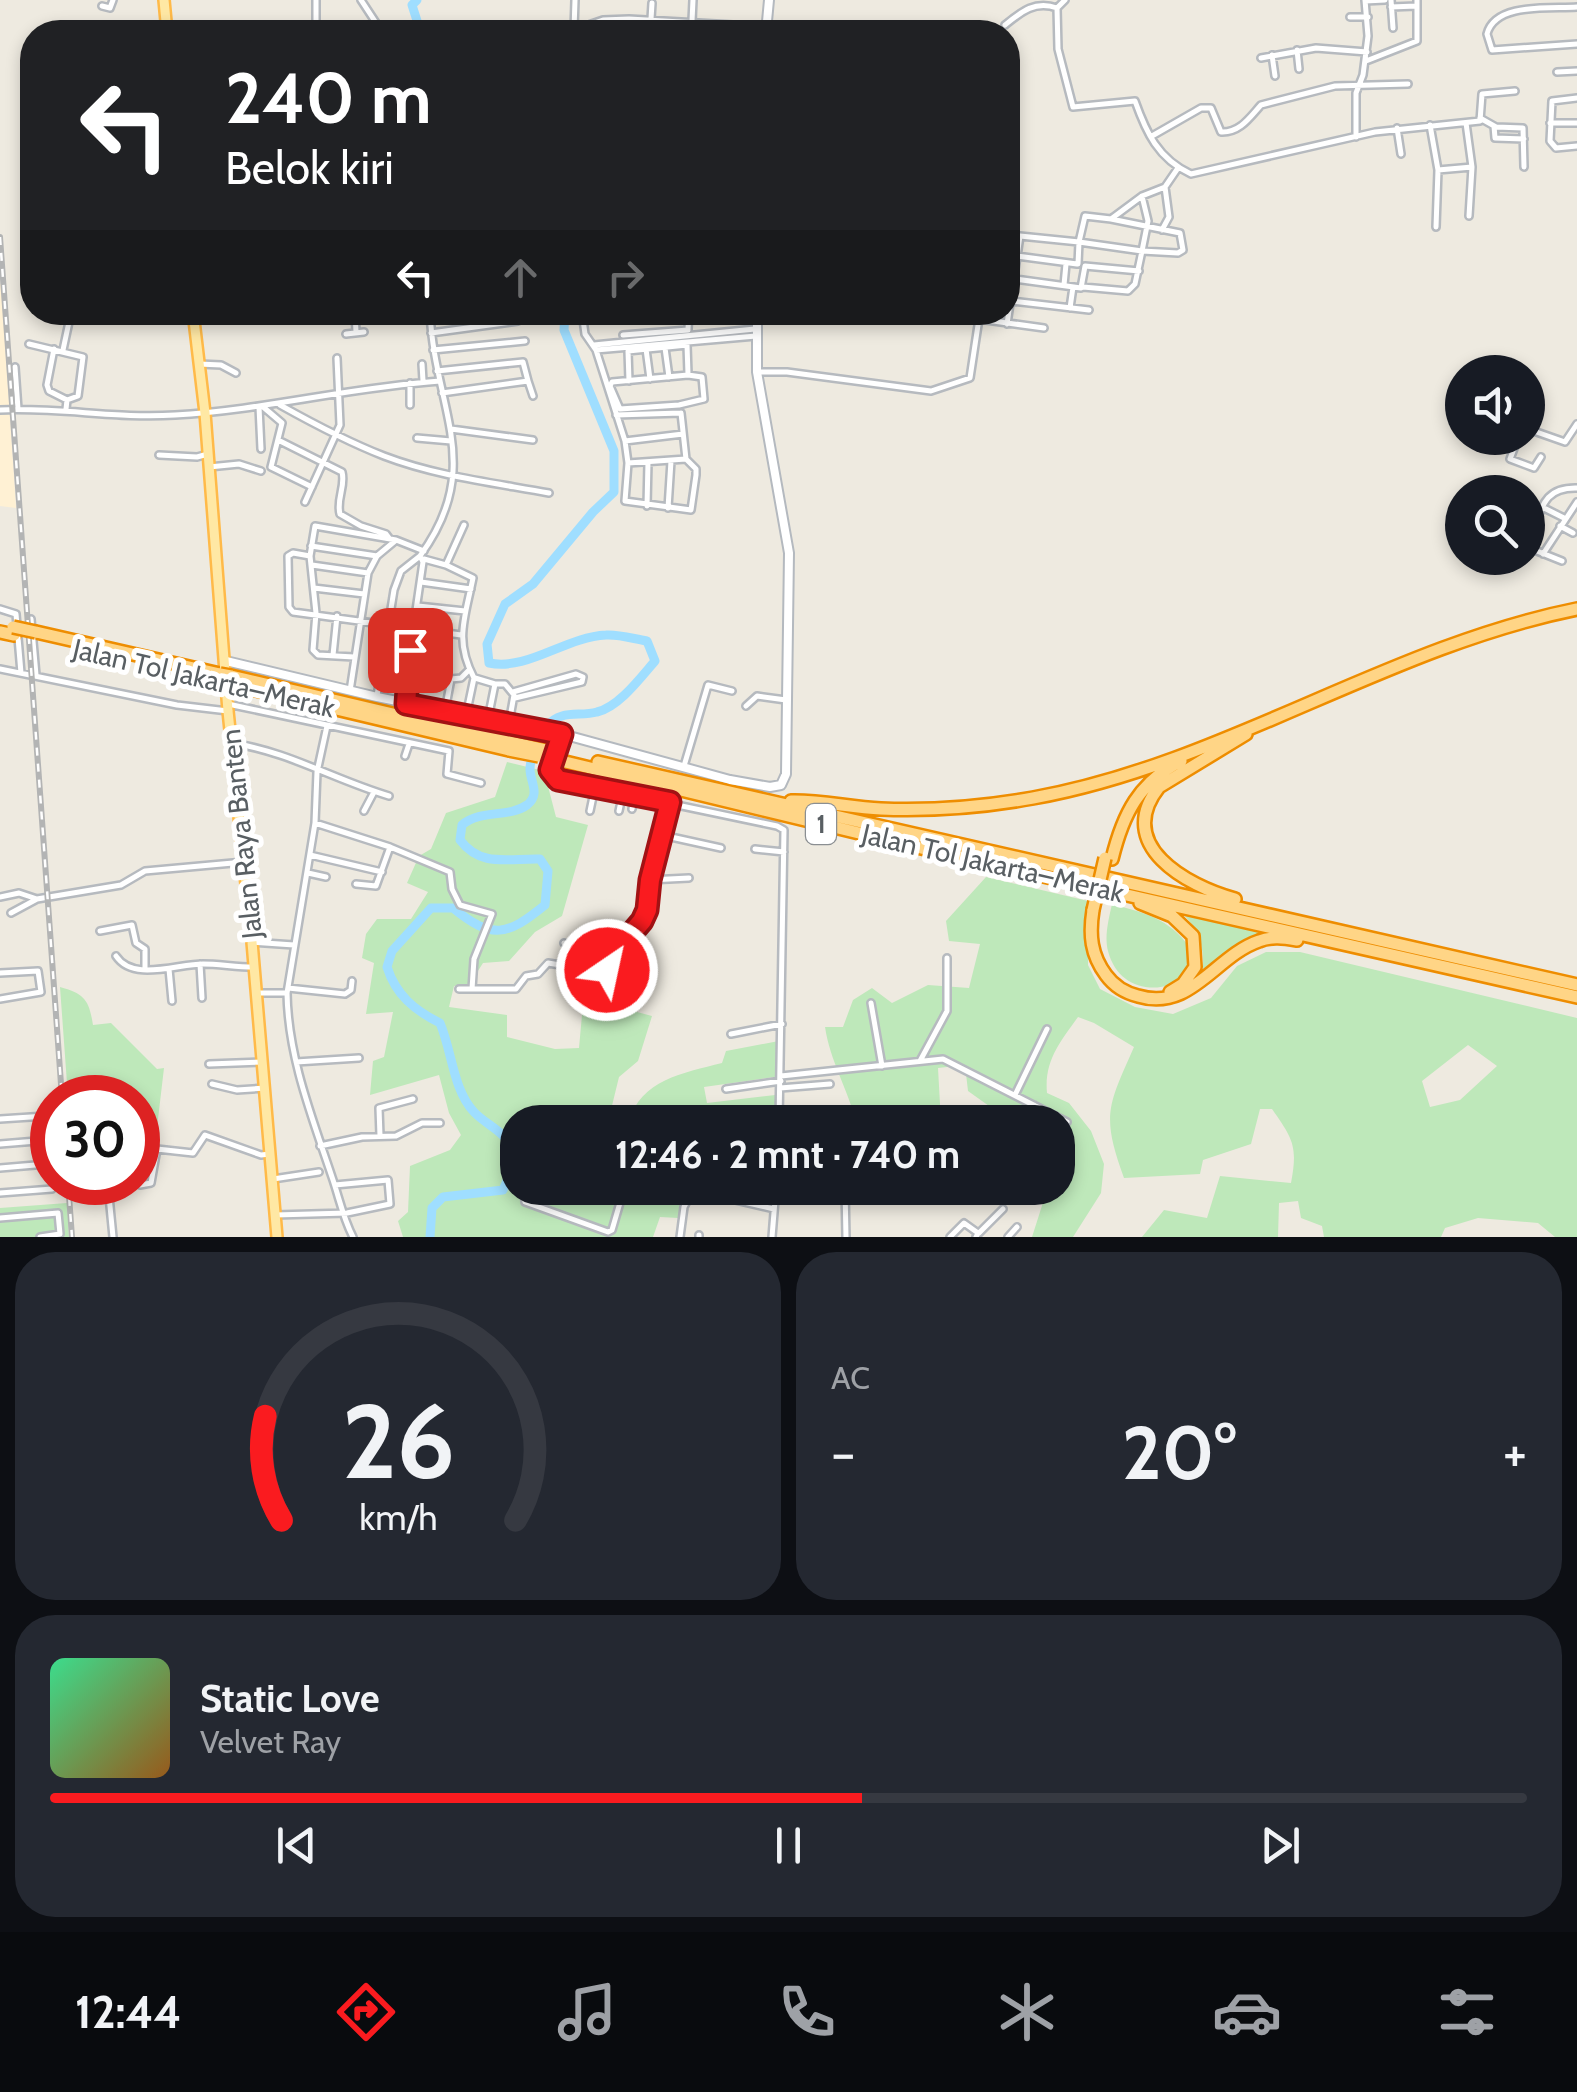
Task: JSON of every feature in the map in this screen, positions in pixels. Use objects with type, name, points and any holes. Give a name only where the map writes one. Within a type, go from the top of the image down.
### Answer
[{"type":"highway","points":[[1109,858],[1127,812],[1144,786],[1178,762],[1439,654],[1577,612]]},
{"type":"highway","points":[[782,804],[799,800],[894,810],[980,806],[1081,787],[1165,761],[1452,644],[1528,620],[1577,612]]},
{"type":"highway","name":"Jalan Tol Jakarta–Merak","points":[[7,629],[35,630],[510,746],[1577,984]]},
{"type":"highway","points":[[1246,734],[1159,787],[1148,806],[1146,828],[1160,858],[1182,878],[1205,890],[1300,920]]},
{"type":"highway","name":"Jalan Tol Jakarta–Merak","points":[[558,757],[927,850],[1577,996]]},
{"type":"highway","points":[[1165,761],[1124,804],[1090,932],[1097,962],[1118,987],[1146,998],[1180,995],[1230,957],[1267,939],[1285,938],[1352,950],[1359,947]]},
{"type":"highway","points":[[1086,884],[1179,920],[1189,930],[1195,945],[1195,967],[1190,976],[1175,990],[1162,993],[1144,992],[1124,984],[1100,953],[1096,911]]},
{"type":"main road","name":"Jalan Raya Banten","points":[[195,325],[277,1237]]},
{"type":"street","points":[[102,6],[110,8],[113,0]]},
{"type":"street","points":[[1065,0],[1057,8],[1058,49],[1074,107],[1132,100],[1160,154],[1178,168],[1196,175],[1279,152],[1396,128],[1480,122],[1482,94],[1515,91]]},
{"type":"street","points":[[1356,137],[1355,100],[1367,52],[1365,1],[1416,3],[1415,44],[1366,61]]},
{"type":"street","points":[[651,19],[652,2]]},
{"type":"street","points":[[1389,2],[1393,28]]},
{"type":"street","points":[[1010,20],[1029,3],[1057,8]]},
{"type":"street","points":[[1577,7],[1509,13],[1493,22],[1487,34],[1492,50],[1577,44]]},
{"type":"street","points":[[1350,18],[1368,17]]},
{"type":"street","points":[[602,20],[673,20]]},
{"type":"street","points":[[1262,58],[1297,50],[1334,48],[1367,52]]},
{"type":"street","points":[[1297,50],[1299,69]]},
{"type":"street","points":[[1272,54],[1275,76]]},
{"type":"street","points":[[1557,72],[1577,71]]},
{"type":"street","points":[[1152,136],[1207,107],[1213,110],[1221,132],[1226,133],[1254,117],[1261,105],[1324,88],[1408,84]]},
{"type":"street","points":[[1577,98],[1552,100],[1550,124],[1551,145],[1577,146]]},
{"type":"street","points":[[1480,118],[1494,126],[1534,127]]},
{"type":"street","points":[[1466,123],[1472,167],[1469,216]]},
{"type":"street","points":[[1550,124],[1577,123]]},
{"type":"street","points":[[1430,124],[1438,170],[1436,227]]},
{"type":"street","points":[[1494,126],[1496,138],[1524,139]]},
{"type":"street","points":[[1396,128],[1401,154]]},
{"type":"street","points":[[1523,128],[1524,167]]},
{"type":"street","points":[[1524,154],[1537,151]]},
{"type":"street","points":[[1438,170],[1472,167]]},
{"type":"street","points":[[1111,219],[1142,196],[1165,187],[1178,168]]},
{"type":"street","points":[[1162,230],[1169,218],[1165,187]]},
{"type":"street","points":[[1020,279],[1128,291],[1135,284],[1148,216],[1142,196]]},
{"type":"street","points":[[1020,237],[1023,234],[1080,242],[1142,250],[1182,252],[1183,234],[1086,216],[1080,242],[1084,287]]},
{"type":"street","points":[[1020,256],[1138,271]]},
{"type":"street","points":[[1064,285],[1066,264]]},
{"type":"street","points":[[1070,308],[1073,287]]},
{"type":"street","points":[[1020,302],[1090,310]]},
{"type":"street","points":[[63,350],[67,325]]},
{"type":"street","points":[[356,325],[356,332]]},
{"type":"street","points":[[377,698],[398,576],[422,555],[447,505],[455,475],[430,325]]},
{"type":"street","points":[[430,333],[489,325]]},
{"type":"street","points":[[585,325],[625,442],[625,501],[668,509],[692,508],[696,469],[686,459],[680,409]]},
{"type":"street","points":[[688,325],[688,375]]},
{"type":"street","points":[[226,676],[350,691],[488,718],[559,733],[730,780],[770,787],[781,785],[786,774],[789,700],[789,553],[757,372],[756,325]]},
{"type":"street","points":[[757,372],[787,372],[938,391],[970,378],[978,325]]},
{"type":"street","points":[[1016,325],[1044,328]]},
{"type":"street","points":[[346,334],[364,332]]},
{"type":"street","points":[[623,334],[698,338],[756,333]]},
{"type":"street","points":[[595,347],[687,338]]},
{"type":"street","points":[[629,381],[626,354],[665,348],[687,338]]},
{"type":"street","points":[[433,350],[525,342]]},
{"type":"street","points":[[28,344],[63,350],[84,359],[78,396],[67,400]]},
{"type":"street","points":[[665,348],[669,378]]},
{"type":"street","points":[[54,349],[48,389],[67,400]]},
{"type":"street","points":[[646,349],[650,380]]},
{"type":"street","points":[[305,502],[340,422],[338,358]]},
{"type":"street","points":[[437,371],[523,362],[534,396]]},
{"type":"street","points":[[199,364],[221,365],[236,373]]},
{"type":"street","points":[[422,364],[423,382]]},
{"type":"street","points":[[14,367],[18,410]]},
{"type":"street","points":[[616,416],[680,409],[706,397],[702,376],[610,384],[620,409],[680,409]]},
{"type":"street","points":[[442,393],[528,380]]},
{"type":"street","points":[[0,410],[66,409],[140,416],[205,412],[440,381]]},
{"type":"street","points":[[410,383],[410,405]]},
{"type":"street","points":[[66,409],[67,400]]},
{"type":"street","points":[[277,404],[392,459],[550,493]]},
{"type":"street","points":[[260,406],[282,423],[271,467],[312,487]]},
{"type":"street","points":[[260,406],[262,449]]},
{"type":"street","points":[[1545,435],[1565,442],[1577,424]]},
{"type":"street","points":[[450,429],[533,440]]},
{"type":"street","points":[[625,442],[682,434]]},
{"type":"street","points":[[418,438],[452,441]]},
{"type":"street","points":[[278,440],[342,472],[340,514],[472,578],[461,635],[464,661],[474,678],[506,684],[514,695],[511,723]]},
{"type":"street","points":[[160,455],[208,454]]},
{"type":"street","points":[[1512,455],[1510,459],[1534,468],[1540,458]]},
{"type":"street","points":[[628,463],[686,459]]},
{"type":"street","points":[[668,509],[671,461]]},
{"type":"street","points":[[647,506],[648,462]]},
{"type":"street","points":[[209,467],[238,464],[261,472]]},
{"type":"street","points":[[1545,506],[1555,489],[1577,488]]},
{"type":"street","points":[[1545,552],[1577,502]]},
{"type":"street","points":[[1545,508],[1564,518]]},
{"type":"street","points":[[1560,526],[1573,534],[1577,524]]},
{"type":"street","points":[[354,657],[318,655],[314,650],[316,613],[310,556],[313,528],[318,525],[392,539]]},
{"type":"street","points":[[446,566],[464,525]]},
{"type":"street","points":[[350,691],[368,573],[392,539]]},
{"type":"street","points":[[311,546],[377,556]]},
{"type":"street","points":[[1545,554],[1562,561]]},
{"type":"street","points":[[406,704],[422,555]]},
{"type":"street","points":[[310,556],[288,556],[292,612],[461,635]]},
{"type":"street","points":[[312,566],[368,573]]},
{"type":"street","points":[[421,582],[470,589]]},
{"type":"street","points":[[314,588],[364,594]]},
{"type":"street","points":[[418,606],[465,612]]},
{"type":"street","points":[[0,610],[16,614],[22,673]]},
{"type":"street","points":[[333,656],[337,616]]},
{"type":"street","points":[[35,630],[36,675]]},
{"type":"street","points":[[409,676],[428,676],[436,632]]},
{"type":"street","points":[[0,669],[177,705],[228,708],[450,752],[447,774],[481,783]]},
{"type":"street","points":[[445,712],[452,679],[461,678],[469,670]]},
{"type":"street","points":[[576,674],[583,677],[582,682],[514,695],[576,674]]},
{"type":"street","points":[[466,716],[474,678]]},
{"type":"street","points":[[488,718],[495,684]]},
{"type":"street","points":[[684,766],[708,685],[732,691]]},
{"type":"street","points":[[746,706],[757,696],[789,700]]},
{"type":"street","points":[[327,726],[317,772],[315,823],[288,991],[289,1032],[320,1146],[352,1237]]},
{"type":"street","points":[[559,733],[550,768],[561,782],[635,794],[782,828],[780,1105]]},
{"type":"street","points":[[232,744],[281,753],[317,772],[389,796]]},
{"type":"street","points":[[405,756],[409,744]]},
{"type":"street","points":[[590,812],[595,787]]},
{"type":"street","points":[[364,811],[374,792]]},
{"type":"street","points":[[619,811],[623,792]]},
{"type":"street","points":[[632,809],[635,794]]},
{"type":"street","points":[[609,969],[612,956],[647,910],[650,880],[670,802]]},
{"type":"street","points":[[315,823],[390,847],[450,872],[452,889],[460,904],[492,916],[474,959],[472,989]]},
{"type":"street","points":[[662,836],[721,848]]},
{"type":"street","points":[[356,884],[374,887],[390,847]]},
{"type":"street","points":[[755,850],[784,852]]},
{"type":"street","points":[[310,855],[382,872]]},
{"type":"street","points":[[12,913],[37,899],[121,885],[145,871],[244,862]]},
{"type":"street","points":[[308,872],[326,877]]},
{"type":"street","points":[[650,880],[689,878]]},
{"type":"street","points":[[0,897],[19,893],[37,899]]},
{"type":"street","points":[[100,931],[132,924],[136,943],[145,947],[146,968]]},
{"type":"street","points":[[252,942],[294,945]]},
{"type":"street","points":[[564,943],[612,956]]},
{"type":"street","points":[[116,956],[128,968],[200,964],[253,967]]},
{"type":"street","points":[[920,1061],[947,1010],[947,958]]},
{"type":"street","points":[[459,989],[516,988],[526,976],[538,974],[548,963],[624,974]]},
{"type":"street","points":[[200,964],[202,998]]},
{"type":"street","points":[[169,968],[172,1000]]},
{"type":"street","points":[[0,973],[38,971],[41,992],[0,999]]},
{"type":"street","points":[[256,993],[345,994],[351,990],[352,981]]},
{"type":"street","points":[[872,1003],[882,1066]]},
{"type":"street","points":[[731,1034],[782,1024]]},
{"type":"street","points":[[1015,1095],[1047,1029]]},
{"type":"street","points":[[296,1062],[359,1058]]},
{"type":"street","points":[[726,1089],[943,1059],[1034,1105]]},
{"type":"street","points":[[209,1064],[262,1062]]},
{"type":"street","points":[[781,1082],[830,1084]]},
{"type":"street","points":[[212,1084],[237,1090],[264,1088]]},
{"type":"street","points":[[380,1136],[379,1108],[413,1099]]},
{"type":"street","points":[[0,1120],[30,1117]]},
{"type":"street","points":[[320,1146],[362,1136],[396,1136],[428,1122],[440,1123]]},
{"type":"street","points":[[160,1149],[192,1153],[206,1135],[261,1155],[270,1154]]},
{"type":"street","points":[[0,1144],[30,1142]]},
{"type":"street","points":[[0,1168],[30,1165]]},
{"type":"street","points":[[272,1178],[319,1172]]},
{"type":"street","points":[[275,1215],[390,1205],[390,1182],[335,1185]]},
{"type":"street","points":[[0,1193],[30,1191]]},
{"type":"street","points":[[110,1205],[113,1237]]},
{"type":"street","points":[[532,1205],[608,1232],[612,1230],[618,1205]]},
{"type":"street","points":[[680,1237],[686,1205]]},
{"type":"street","points":[[757,1205],[774,1209]]},
{"type":"street","points":[[772,1237],[774,1205]]},
{"type":"street","points":[[845,1205],[846,1237]]},
{"type":"street","points":[[950,1237],[964,1223],[978,1235],[1003,1210]]},
{"type":"street","points":[[0,1218],[58,1212],[60,1234],[40,1237]]},
{"type":"street","points":[[1008,1237],[1016,1227]]},
{"type":"shaded area","points":[[1,284],[16,508],[0,506]]},
{"type":"green space","points":[[507,762],[544,771],[556,817],[588,825],[562,916],[535,932],[509,961],[483,963],[469,985],[454,986],[449,1007],[507,1015],[507,1037],[555,1049],[579,1048],[582,1015],[596,1001],[652,1016],[638,1061],[619,1077],[612,1105],[500,1105],[500,1205],[686,1205],[678,1218],[660,1217],[653,1237],[403,1237],[398,1221],[408,1212],[410,1166],[450,1150],[461,1135],[449,1113],[439,1075],[370,1095],[373,1061],[384,1057],[393,1012],[366,1014],[374,963],[362,958],[366,934],[377,919],[411,919],[428,892],[407,883],[419,856],[431,849],[446,813],[495,797]]},
{"type":"green space","points":[[986,877],[1088,901],[1088,965],[1100,989],[1135,1007],[1173,1014],[1211,998],[1237,966],[1266,952],[1300,952],[1577,1018],[1577,1237],[1555,1237],[1538,1223],[1478,1218],[1445,1228],[1441,1237],[1324,1237],[1322,1226],[1301,1218],[1298,1201],[1279,1203],[1278,1237],[1142,1237],[1164,1210],[1207,1218],[1220,1176],[1291,1183],[1292,1143],[1272,1109],[1260,1109],[1251,1144],[1203,1160],[1200,1174],[1124,1178],[1110,1124],[1113,1098],[1134,1047],[1078,1017],[1059,1044],[1047,1082],[1047,1093],[1071,1105],[988,1105],[968,1091],[965,1065],[938,1068],[940,1105],[850,1105],[825,1027],[843,1027],[853,1000],[872,988],[892,1003],[928,985],[969,988],[980,944],[949,941],[946,921]],"holes":[[[1468,1045],[1497,1066],[1460,1100],[1430,1107],[1422,1081]]]},
{"type":"green space","points":[[1112,904],[1149,915],[1178,933],[1194,954],[1188,976],[1152,988],[1130,982],[1120,974],[1107,945]]},
{"type":"green space","points":[[1184,915],[1263,932],[1237,945],[1202,977],[1201,943]]},
{"type":"green space","points":[[60,987],[84,999],[93,1025],[111,1023],[157,1069],[164,1068],[160,1102],[160,1075],[66,1075]]},
{"type":"green space","points":[[784,1040],[781,1076],[704,1087],[707,1103],[784,1094],[784,1105],[637,1105],[665,1080],[722,1063],[726,1051]]},
{"type":"green space","points":[[1075,1111],[1091,1131],[1104,1164],[1101,1193],[1073,1237],[1032,1237],[1042,1205],[1075,1205]]},
{"type":"green space","points":[[67,1205],[69,1237],[0,1237],[0,1208]]},
{"type":"waterway","points":[[417,0],[412,5],[417,20]]},
{"type":"waterway","points":[[430,1237],[432,1208],[443,1197],[503,1190],[513,1157],[502,1134],[467,1103],[440,1023],[414,1007],[395,986],[387,967],[392,951],[431,908],[453,908],[478,925],[499,930],[520,923],[545,905],[548,871],[540,859],[496,860],[477,855],[460,840],[462,825],[527,805],[534,792],[532,759],[547,726],[558,717],[605,709],[629,691],[655,661],[647,641],[611,635],[576,641],[518,662],[489,663],[487,644],[505,604],[533,584],[614,492],[614,451],[564,325]]},
{"type":"railway","points":[[0,237],[60,1075]]},
{"type":"railway","points":[[70,1205],[72,1237]]},
{"type":"route","points":[[410,650],[406,704],[562,734],[550,770],[558,780],[670,802],[650,880],[647,910],[612,956],[607,970]]}]
